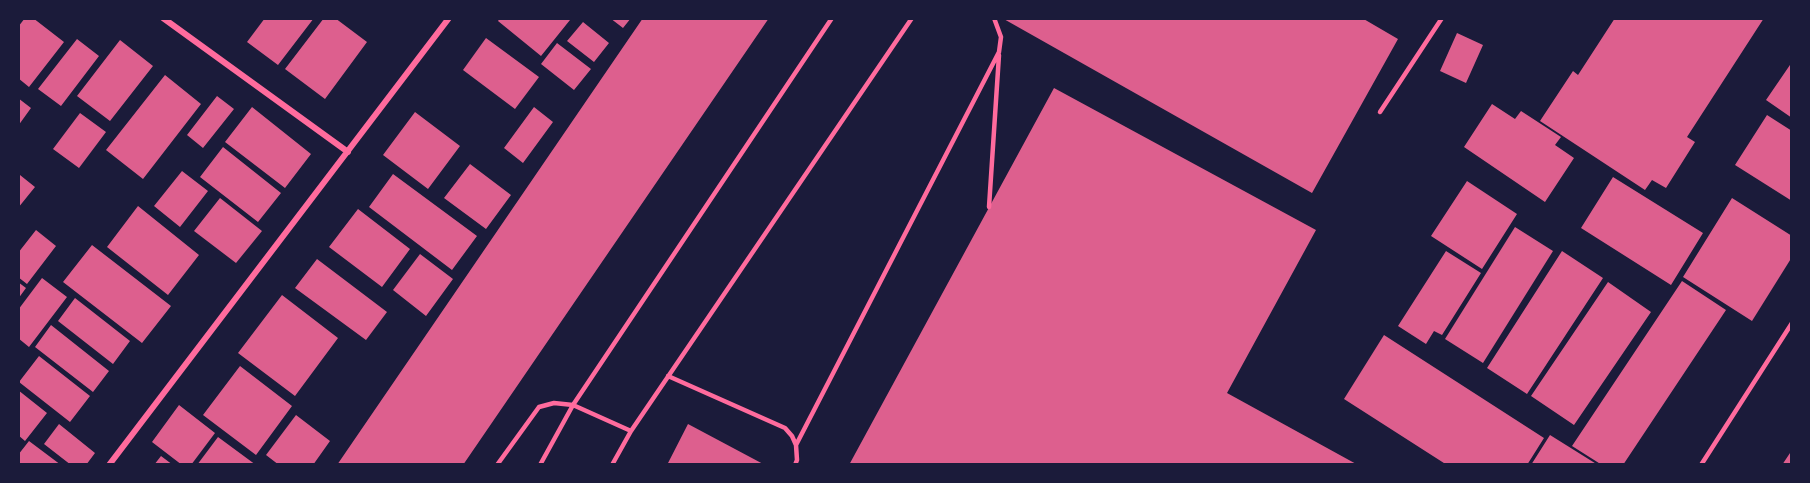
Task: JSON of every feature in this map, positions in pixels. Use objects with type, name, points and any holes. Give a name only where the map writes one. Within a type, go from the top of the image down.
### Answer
[{"type":"street","points":[[164,18],[348,152]]},
{"type":"street","points":[[109,465],[448,18]]},
{"type":"lane","points":[[540,465],[573,405],[832,18]]},
{"type":"lane","points":[[612,465],[631,431],[912,18]]},
{"type":"lane","points":[[989,207],[1001,37],[994,18]]},
{"type":"lane","points":[[1380,112],[1442,18]]},
{"type":"lane","points":[[796,445],[999,52]]},
{"type":"lane","points":[[1701,465],[1792,323]]},
{"type":"lane","points":[[668,376],[785,428],[796,445],[795,465]]},
{"type":"lane","points":[[497,465],[539,407],[554,403],[573,405],[631,431]]},
{"type":"building","points":[[25,18],[33,18],[64,42],[29,87],[18,78],[18,27]]},
{"type":"building","points":[[265,18],[314,18],[278,65],[247,42]]},
{"type":"building","points":[[324,18],[335,18],[367,42],[325,99],[285,69]]},
{"type":"building","points":[[500,18],[568,18],[570,20],[541,56],[498,21]]},
{"type":"building","points":[[610,18],[631,18],[623,28]]},
{"type":"building","points":[[643,18],[769,18],[463,465],[337,465]]},
{"type":"building","points":[[1002,18],[1362,18],[1398,39],[1312,193]]},
{"type":"building","points":[[1615,18],[1764,18],[1687,137],[1695,142],[1666,188],[1652,180],[1645,190],[1540,121],[1573,71],[1578,75]]},
{"type":"building","points":[[583,22],[609,43],[594,62],[567,41]]},
{"type":"building","points":[[1457,33],[1483,45],[1466,83],[1440,71]]},
{"type":"building","points":[[486,38],[539,77],[515,109],[463,70]]},
{"type":"building","points":[[77,39],[99,56],[61,106],[38,89]]},
{"type":"building","points":[[120,40],[153,66],[110,121],[77,96]]},
{"type":"building","points":[[557,43],[591,69],[574,90],[541,64]]},
{"type":"building","points":[[1792,62],[1792,118],[1766,100]]},
{"type":"building","points":[[165,75],[201,104],[143,179],[106,150]]},
{"type":"building","points":[[1054,88],[1316,230],[1227,393],[1358,465],[849,465]]},
{"type":"building","points":[[217,96],[234,109],[203,148],[187,135]]},
{"type":"building","points":[[18,98],[31,108],[18,126]]},
{"type":"building","points":[[1492,104],[1515,119],[1521,111],[1561,137],[1555,145],[1574,158],[1545,202],[1464,147]]},
{"type":"building","points":[[252,107],[311,154],[285,188],[225,142]]},
{"type":"building","points":[[534,107],[553,122],[523,163],[504,148]]},
{"type":"building","points":[[415,112],[460,146],[428,189],[383,155]]},
{"type":"building","points":[[80,113],[106,132],[79,168],[53,149]]},
{"type":"building","points":[[1767,115],[1792,131],[1792,201],[1735,165]]},
{"type":"building","points":[[223,147],[281,193],[258,222],[200,177]]},
{"type":"building","points":[[470,164],[511,195],[486,229],[444,198]]},
{"type":"building","points":[[182,171],[208,191],[180,227],[154,206]]},
{"type":"building","points":[[393,174],[477,236],[452,270],[369,207]]},
{"type":"building","points":[[20,175],[35,187],[18,208],[18,178]]},
{"type":"building","points":[[1613,177],[1703,233],[1671,285],[1581,228]]},
{"type":"building","points":[[1467,181],[1517,214],[1482,269],[1431,236]]},
{"type":"building","points":[[220,198],[262,231],[236,263],[194,231]]},
{"type":"building","points":[[1732,198],[1792,236],[1792,257],[1752,321],[1683,277]]},
{"type":"building","points":[[138,206],[199,255],[168,295],[107,247]]},
{"type":"building","points":[[358,209],[410,249],[382,287],[329,247]]},
{"type":"building","points":[[1515,227],[1553,251],[1483,363],[1445,339]]},
{"type":"building","points":[[36,230],[56,246],[27,284],[18,277],[18,253]]},
{"type":"building","points":[[92,245],[171,306],[142,343],[63,282]]},
{"type":"building","points":[[1446,251],[1481,273],[1442,335],[1434,331],[1426,344],[1398,326]]},
{"type":"building","points":[[1562,251],[1603,278],[1527,394],[1487,368]]},
{"type":"building","points":[[420,254],[453,279],[426,316],[393,290]]},
{"type":"building","points":[[317,259],[387,312],[366,340],[295,288]]},
{"type":"building","points":[[42,278],[67,297],[29,347],[18,338],[18,310]]},
{"type":"building","points":[[1682,281],[1726,310],[1623,465],[1602,465],[1572,446]]},
{"type":"building","points":[[18,282],[26,288],[18,299]]},
{"type":"building","points":[[1608,282],[1651,312],[1574,425],[1531,396]]},
{"type":"building","points":[[282,295],[338,338],[295,396],[238,353]]},
{"type":"building","points":[[75,298],[130,341],[113,364],[58,321]]},
{"type":"building","points":[[51,325],[109,371],[93,392],[35,347]]},
{"type":"building","points":[[1384,335],[1544,438],[1527,465],[1447,465],[1344,399]]},
{"type":"building","points":[[39,356],[90,396],[70,422],[19,382]]},
{"type":"building","points":[[240,366],[292,406],[256,455],[203,415]]},
{"type":"building","points":[[18,390],[47,413],[25,441],[18,435]]},
{"type":"building","points":[[179,405],[215,433],[191,465],[182,465],[152,442]]},
{"type":"building","points":[[296,415],[330,441],[313,465],[279,465],[266,455]]},
{"type":"building","points":[[59,424],[95,453],[86,465],[71,465],[44,444]]},
{"type":"building","points":[[688,424],[765,465],[667,465]]},
{"type":"building","points":[[1550,435],[1598,465],[1531,465]]},
{"type":"building","points":[[218,437],[256,465],[197,465]]},
{"type":"building","points":[[29,441],[61,465],[18,465],[18,455]]},
{"type":"building","points":[[1792,450],[1792,465],[1782,465]]},
{"type":"building","points":[[161,456],[173,465],[154,465]]}]
